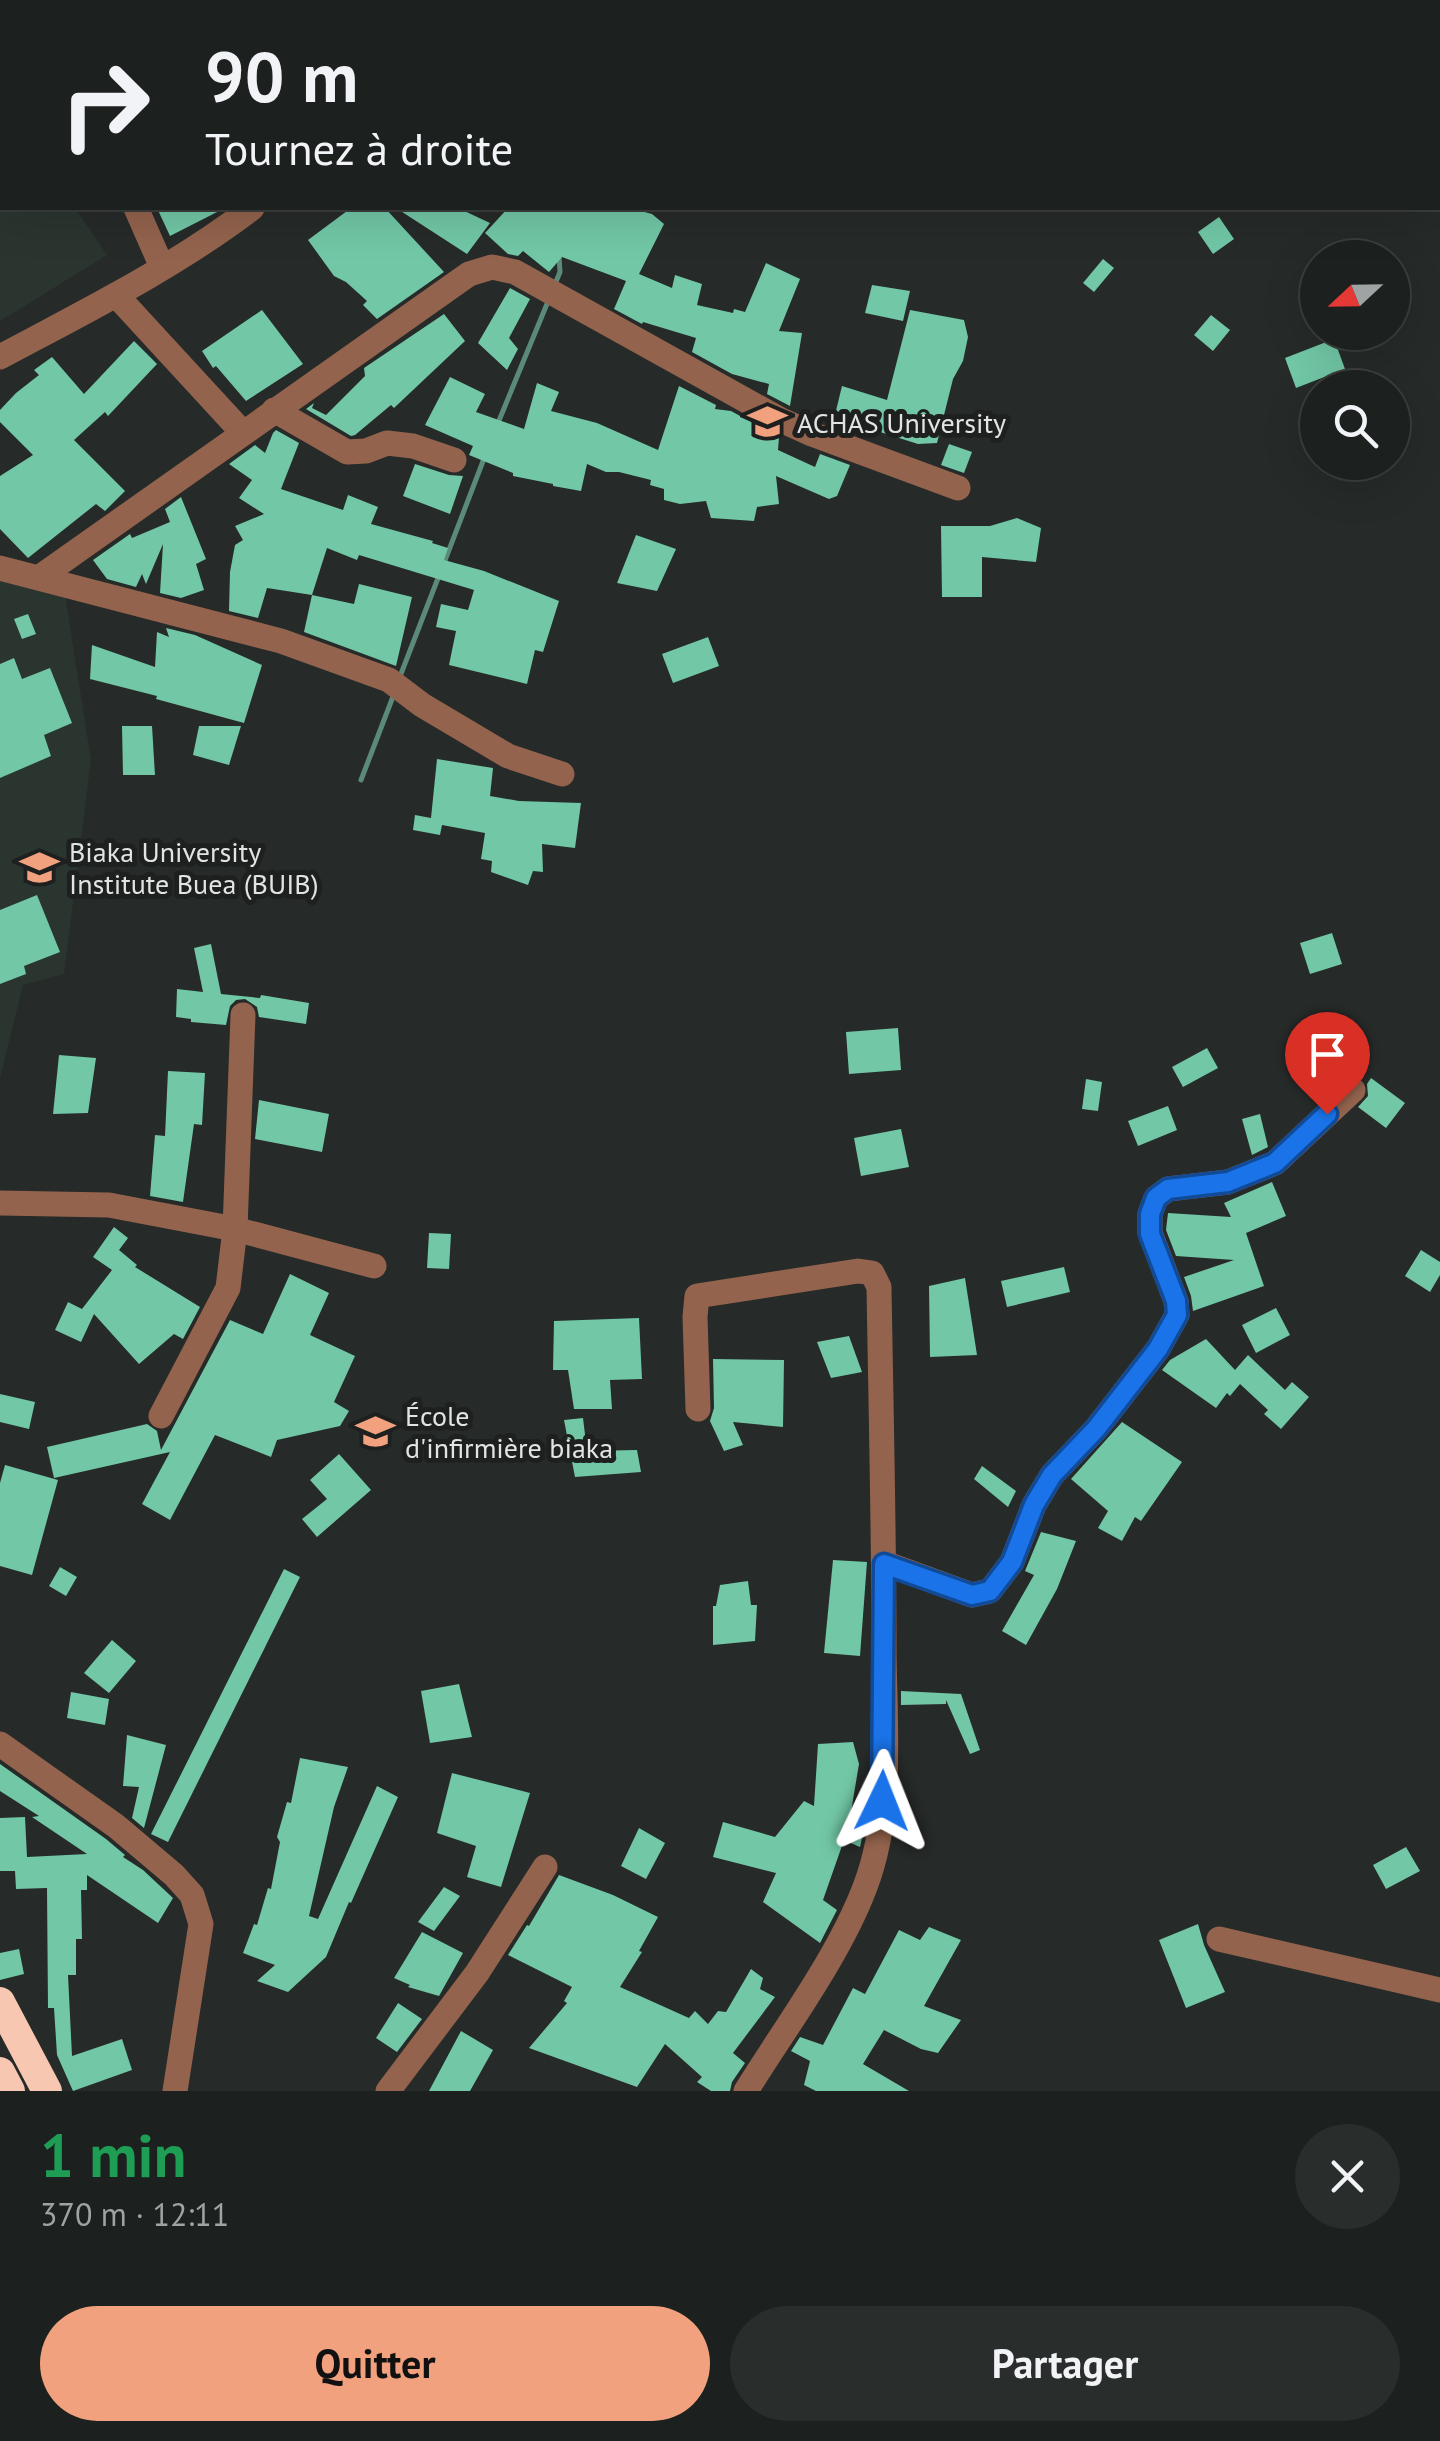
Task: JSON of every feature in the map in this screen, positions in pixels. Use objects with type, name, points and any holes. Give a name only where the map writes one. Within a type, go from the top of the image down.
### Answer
[{"type":"highway","points":[[0,2002],[47,2091]]},
{"type":"highway","points":[[0,2072],[10,2091]]},
{"type":"street","points":[[137,210],[162,267]]},
{"type":"street","points":[[0,357],[116,295],[218,234],[249,210]]},
{"type":"street","points":[[40,577],[469,274],[492,267],[515,272],[797,427],[958,488]]},
{"type":"street","points":[[116,295],[242,432]]},
{"type":"street","points":[[274,410],[347,452],[366,451],[387,443],[413,446],[454,460]]},
{"type":"street","points":[[0,568],[281,641],[389,680],[508,756],[562,774]]},
{"type":"street","points":[[161,1416],[228,1288],[235,1229],[243,1015]]},
{"type":"street","points":[[884,1564],[972,1595],[990,1591],[1012,1562],[1034,1505],[1052,1475],[1096,1429],[1148,1362],[1177,1315],[1176,1301],[1150,1234],[1150,1214],[1156,1198],[1168,1189],[1228,1182],[1275,1163],[1353,1090]]},
{"type":"street","points":[[0,1203],[109,1205],[235,1229],[374,1266]]},
{"type":"street","points":[[698,1408],[697,1296],[858,1271],[872,1274],[879,1286],[884,1564],[882,1828],[865,1886],[839,1942],[746,2091]]},
{"type":"street","points":[[0,1744],[116,1826],[192,1895],[201,1924],[175,2091]]},
{"type":"street","points":[[388,2091],[476,1972],[545,1867]]},
{"type":"street","points":[[1219,1939],[1440,1990]]},
{"type":"shaded area","points":[[0,210],[76,210],[107,255],[0,321]]},
{"type":"shaded area","name":"Biaka University Institute Buea (BUIB)","points":[[0,580],[65,595],[91,760],[64,974],[23,985],[0,1078]]},
{"type":"building","points":[[158,210],[221,210],[170,236]]},
{"type":"building","points":[[348,210],[387,210],[444,272],[377,319],[363,305],[367,301],[334,276],[308,240]]},
{"type":"building","points":[[399,210],[462,210],[490,223],[467,254]]},
{"type":"building","points":[[506,210],[637,210],[652,214],[664,224],[639,274],[672,288],[675,275],[702,284],[697,305],[745,312],[766,263],[800,279],[779,331],[802,333],[790,406],[767,394],[769,384],[732,374],[692,352],[696,338],[642,324],[614,309],[626,281],[562,257],[549,272],[523,251],[518,256],[508,254],[485,233]]},
{"type":"building","points":[[1219,217],[1234,239],[1213,254],[1198,232]]},
{"type":"building","points":[[1103,259],[1114,268],[1094,292],[1083,283]]},
{"type":"building","points":[[872,285],[910,291],[903,321],[865,313]]},
{"type":"building","points":[[510,288],[530,299],[509,338],[518,349],[507,370],[478,343]]},
{"type":"building","points":[[262,310],[303,364],[246,401],[202,351]]},
{"type":"building","points":[[910,310],[964,320],[968,337],[937,443],[918,444],[833,423],[842,386],[887,400]]},
{"type":"building","points":[[444,314],[465,341],[394,408],[391,405],[355,435],[306,409],[314,403],[312,408],[326,415],[365,376],[364,368]]},
{"type":"building","points":[[1211,315],[1230,330],[1213,351],[1194,335]]},
{"type":"building","points":[[134,341],[157,364],[108,416],[105,412],[74,440],[125,491],[105,511],[96,504],[28,558],[0,529],[0,476],[33,455],[0,422],[0,410],[39,375],[34,370],[52,357],[84,394]]},
{"type":"building","points":[[1306,350],[1338,350],[1345,369],[1300,370],[1300,386],[1296,388],[1285,358]]},
{"type":"building","points":[[450,377],[485,394],[476,412],[524,429],[537,383],[559,392],[551,411],[597,423],[658,450],[679,386],[716,405],[715,409],[731,411],[779,437],[778,450],[815,467],[820,454],[850,465],[837,496],[829,499],[776,476],[779,504],[757,507],[754,521],[711,518],[706,501],[680,504],[664,500],[664,489],[650,485],[651,480],[606,472],[587,464],[581,491],[553,486],[513,476],[469,455],[473,446],[425,425]]},
{"type":"building","points":[[276,430],[299,443],[281,489],[343,510],[348,495],[378,507],[371,524],[433,541],[448,548],[444,560],[484,571],[559,601],[543,652],[535,650],[527,684],[449,665],[456,631],[436,627],[441,604],[468,610],[474,590],[359,555],[357,560],[327,548],[312,595],[267,588],[258,618],[229,611],[235,545],[243,540],[235,526],[264,514],[239,498],[252,480],[229,464],[255,445],[265,453]]},
{"type":"building","points":[[949,444],[972,452],[964,473],[941,465]]},
{"type":"building","points":[[415,464],[463,476],[450,514],[403,496]]},
{"type":"building","points":[[181,497],[206,559],[196,564],[204,590],[181,598],[160,593],[163,544],[146,584],[142,574],[136,587],[107,579],[93,560],[130,534],[132,538],[170,522],[165,509]]},
{"type":"building","points":[[1017,518],[1041,528],[1036,562],[982,557],[982,597],[942,597],[941,526],[990,526]]},
{"type":"building","points":[[636,535],[676,549],[657,591],[617,583]]},
{"type":"building","points":[[359,584],[412,597],[396,666],[304,632],[312,595],[354,604]]},
{"type":"building","points":[[28,614],[36,634],[22,639],[14,619]]},
{"type":"building","points":[[166,628],[195,635],[262,665],[244,723],[90,679],[92,645],[155,667],[157,632],[169,637]]},
{"type":"building","points":[[708,637],[719,666],[673,683],[662,654]]},
{"type":"building","points":[[14,658],[22,679],[50,668],[72,723],[44,735],[51,756],[0,778],[0,664]]},
{"type":"building","points":[[122,726],[152,726],[155,775],[123,775]]},
{"type":"building","points":[[199,726],[241,726],[229,765],[193,755]]},
{"type":"building","points":[[437,759],[493,768],[490,796],[581,803],[575,848],[542,844],[543,872],[533,871],[528,885],[491,872],[492,861],[481,859],[485,833],[442,825],[440,835],[413,830],[415,815],[431,818]]},
{"type":"building","points":[[37,895],[60,952],[24,966],[26,974],[0,984],[0,910]]},
{"type":"building","points":[[1332,933],[1342,964],[1310,974],[1300,943]]},
{"type":"building","points":[[211,944],[221,994],[260,998],[261,995],[309,1003],[306,1024],[259,1017],[257,1007],[245,999],[230,1006],[226,1025],[176,1017],[177,989],[203,992],[194,948]]},
{"type":"building","points":[[898,1028],[901,1070],[849,1074],[846,1032]]},
{"type":"building","points":[[1207,1048],[1218,1068],[1183,1087],[1172,1067]]},
{"type":"building","points":[[59,1055],[96,1058],[88,1113],[53,1114]]},
{"type":"building","points":[[168,1071],[205,1073],[202,1125],[194,1124],[183,1202],[150,1196],[155,1135],[165,1136]]},
{"type":"building","points":[[1371,1078],[1405,1103],[1386,1128],[1358,1107],[1368,1096]]},
{"type":"building","points":[[1086,1079],[1102,1082],[1098,1111],[1082,1109]]},
{"type":"building","points":[[259,1100],[329,1114],[322,1152],[255,1139]]},
{"type":"building","points":[[1168,1106],[1177,1130],[1138,1146],[1128,1121]]},
{"type":"building","points":[[1260,1114],[1268,1147],[1252,1155],[1242,1119]]},
{"type":"building","points":[[901,1129],[909,1167],[861,1176],[854,1138]]},
{"type":"building","points":[[1272,1182],[1286,1216],[1246,1233],[1264,1286],[1193,1311],[1184,1277],[1234,1260],[1176,1256],[1166,1230],[1168,1213],[1231,1217],[1224,1203]]},
{"type":"building","points":[[114,1227],[128,1238],[119,1250],[135,1267],[200,1307],[183,1339],[174,1334],[139,1364],[94,1314],[81,1342],[55,1330],[68,1302],[82,1309],[112,1270],[93,1257]]},
{"type":"building","points":[[429,1233],[451,1234],[449,1269],[427,1268]]},
{"type":"building","points":[[1421,1250],[1440,1262],[1440,1275],[1430,1292],[1405,1276]]},
{"type":"building","points":[[1064,1267],[1070,1292],[1007,1307],[1001,1281]]},
{"type":"building","points":[[290,1274],[329,1293],[310,1335],[355,1356],[334,1402],[349,1411],[340,1426],[277,1440],[271,1457],[215,1435],[170,1520],[142,1504],[170,1452],[54,1478],[47,1447],[147,1424],[157,1431],[161,1450],[230,1320],[263,1334]]},
{"type":"building","points":[[965,1278],[977,1355],[930,1357],[929,1286]]},
{"type":"building","points":[[1276,1308],[1290,1335],[1256,1353],[1242,1325]]},
{"type":"building","points":[[639,1318],[642,1379],[610,1380],[612,1409],[574,1409],[568,1370],[553,1370],[554,1321]]},
{"type":"building","points":[[849,1336],[862,1372],[831,1378],[817,1342]]},
{"type":"building","points":[[1206,1339],[1235,1370],[1248,1355],[1285,1390],[1292,1382],[1309,1397],[1281,1429],[1264,1414],[1268,1410],[1240,1384],[1216,1408],[1162,1370],[1170,1360]]},
{"type":"building","points":[[713,1359],[784,1360],[783,1427],[733,1422],[743,1445],[724,1451],[710,1421],[714,1408]]},
{"type":"building","points":[[0,1394],[35,1402],[29,1429],[0,1422]]},
{"type":"building","points":[[583,1418],[587,1451],[637,1450],[641,1472],[575,1477],[564,1420]]},
{"type":"building","points":[[1122,1422],[1182,1462],[1141,1521],[1135,1517],[1122,1541],[1098,1528],[1108,1511],[1071,1479]]},
{"type":"building","points":[[339,1454],[371,1490],[317,1537],[302,1519],[327,1499],[310,1480]]},
{"type":"building","points":[[5,1465],[58,1480],[32,1575],[0,1566],[0,1483]]},
{"type":"building","points":[[982,1466],[1016,1491],[1008,1507],[974,1479]]},
{"type":"building","points":[[1041,1532],[1076,1541],[1057,1589],[1026,1645],[1002,1631],[1034,1575],[1025,1571]]},
{"type":"building","points":[[833,1560],[867,1562],[860,1656],[824,1653]]},
{"type":"building","points":[[60,1567],[77,1577],[66,1596],[49,1586]]},
{"type":"building","points":[[284,1569],[300,1577],[168,1842],[151,1834]]},
{"type":"building","points":[[748,1581],[751,1605],[757,1605],[755,1641],[713,1645],[713,1606],[720,1585]]},
{"type":"building","points":[[112,1640],[136,1661],[109,1693],[84,1673]]},
{"type":"building","points":[[459,1684],[472,1737],[430,1743],[421,1691]]},
{"type":"building","points":[[901,1691],[961,1694],[980,1750],[970,1754],[946,1700],[946,1704],[901,1705]]},
{"type":"building","points":[[71,1692],[109,1699],[105,1725],[67,1718]]},
{"type":"building","points":[[127,1735],[166,1745],[144,1828],[132,1818],[139,1787],[123,1786]]},
{"type":"building","points":[[853,1742],[859,1764],[851,1812],[865,1821],[864,1828],[860,1847],[844,1840],[823,1900],[837,1910],[820,1943],[763,1902],[776,1873],[713,1857],[723,1822],[775,1837],[804,1801],[814,1806],[818,1744]]},
{"type":"building","points":[[300,1758],[348,1767],[334,1807],[309,1916],[318,1919],[377,1786],[398,1797],[326,1957],[288,1992],[257,1981],[275,1965],[243,1953],[254,1924],[257,1925],[268,1888],[271,1889],[280,1842],[277,1837],[287,1802],[291,1803]]},
{"type":"building","points":[[0,1764],[106,1839],[173,1898],[158,1923],[87,1875],[87,1890],[81,1890],[82,1939],[76,1939],[76,1975],[68,1975],[72,2056],[122,2039],[132,2070],[73,2091],[57,2055],[54,2008],[48,2008],[47,1888],[16,1889],[15,1871],[0,1871],[0,1818],[25,1817],[27,1857],[87,1854],[0,1791]]},
{"type":"building","points":[[452,1773],[530,1793],[501,1887],[467,1877],[476,1846],[437,1833]]},
{"type":"building","points":[[639,1828],[665,1843],[646,1879],[621,1866]]},
{"type":"building","points":[[1406,1847],[1420,1871],[1386,1889],[1373,1865]]},
{"type":"building","points":[[559,1875],[658,1917],[620,1987],[689,2018],[695,2011],[708,2024],[718,2011],[726,2012],[751,1969],[763,1978],[760,1989],[775,1997],[733,2053],[745,2063],[730,2091],[711,2091],[697,2082],[702,2077],[665,2044],[637,2087],[529,2048],[567,2003],[564,2001],[572,1987],[508,1955]]},
{"type":"building","points":[[444,1887],[460,1896],[434,1931],[418,1922]]},
{"type":"building","points":[[1198,1924],[1225,1992],[1186,2008],[1159,1940]]},
{"type":"building","points":[[929,1927],[961,1940],[924,2006],[961,2020],[938,2053],[884,2030],[863,2064],[909,2091],[816,2091],[804,2085],[810,2061],[791,2051],[800,2037],[823,2045],[853,1988],[865,1994],[899,1930],[920,1940]]},
{"type":"building","points":[[422,1932],[463,1953],[439,1996],[408,1987],[394,1978]]},
{"type":"building","points":[[19,1949],[24,1974],[0,1980],[0,1953]]},
{"type":"building","points":[[398,2003],[422,2019],[397,2052],[376,2038]]},
{"type":"building","points":[[461,2031],[493,2050],[470,2091],[429,2091]]},
{"type":"waterway","points":[[555,284],[560,272],[559,256]]},
{"type":"waterway","points":[[498,423],[549,299]]},
{"type":"waterway","points":[[444,563],[485,456]]},
{"type":"waterway","points":[[399,679],[440,573]]},
{"type":"waterway","points":[[361,780],[394,694]]},
{"type":"place","name":"ACHAS University","points":[[767,422]]},
{"type":"place","name":"Biaka University Institute Buea (BUIB)","points":[[39,867]]},
{"type":"place","name":"École d'infirmière biaka","points":[[375,1431]]},
{"type":"route","points":[[882,1801],[884,1564],[972,1595],[990,1591],[1012,1562],[1034,1505],[1052,1475],[1096,1429],[1158,1349],[1177,1315],[1176,1301],[1150,1234],[1150,1214],[1156,1198],[1168,1189],[1228,1182],[1275,1163],[1327,1114]]}]
